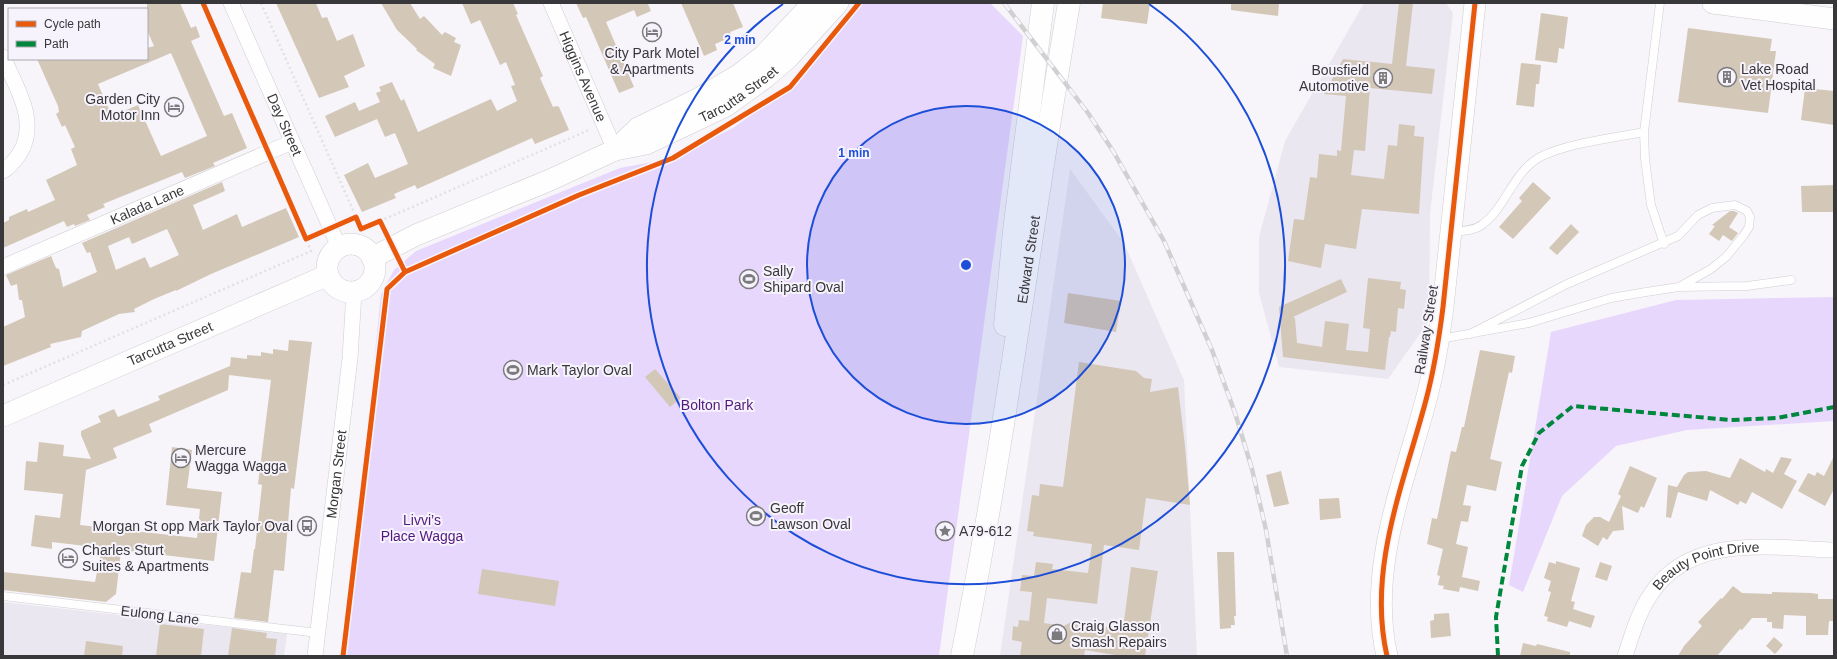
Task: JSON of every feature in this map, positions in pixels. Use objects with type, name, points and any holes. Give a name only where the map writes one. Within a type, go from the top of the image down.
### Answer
[{"type":"highway","name":"Edward Street","points":[[988,516],[1014,231],[1043,3]]},
{"type":"highway","name":"Edward Street","points":[[962,656],[977,581],[1016,347],[1069,3]]},
{"type":"highway","name":"Edward Street","points":[[972,656],[977,581]]},
{"type":"street","name":"Day Street","points":[[231,3],[339,246]]},
{"type":"street","name":"Higgins Avenue","points":[[551,3],[615,150]]},
{"type":"street","name":"Tarcutta Street","points":[[702,108],[735,78],[763,56],[813,3]]},
{"type":"street","name":"Tarcutta Street","points":[[372,258],[423,232],[550,180],[615,150],[646,144],[676,120],[702,108],[742,96],[788,58],[838,3]]},
{"type":"street","name":"Railway Street","points":[[1387,656],[1382,635],[1380,606],[1387,546],[1396,506],[1426,400],[1439,339],[1474,3]]},
{"type":"street","points":[[1713,3],[1790,8],[1834,19]]},
{"type":"street","points":[[3,57],[26,109],[28,127],[25,144],[17,158],[3,171]]},
{"type":"street","name":"Kalada Lane","points":[[3,267],[292,142]]},
{"type":"street","points":[[354,244],[362,246],[372,258],[374,265],[372,279],[368,285],[354,292],[341,290],[330,281],[327,262],[334,250],[339,246],[354,244]]},
{"type":"street","name":"Tarcutta Street","points":[[6,414],[328,275]]},
{"type":"street","name":"Morgan Street","points":[[315,656],[350,358],[354,292]]},
{"type":"street","name":"Beauty Point Drive","points":[[1625,656],[1639,616],[1651,593],[1666,576],[1686,562],[1708,552],[1733,548],[1834,550]]},
{"type":"lane","points":[[1660,3],[1644,132],[1645,159],[1650,198],[1664,244]]},
{"type":"lane","points":[[1451,232],[1472,230],[1483,225],[1495,211],[1522,172],[1539,158],[1578,145],[1644,132]]},
{"type":"lane","points":[[1470,334],[1575,281],[1642,251],[1664,244],[1678,236],[1698,214],[1712,208],[1735,205],[1747,211],[1750,217],[1749,226],[1744,235],[1726,257],[1712,269],[1679,287]]},
{"type":"lane","points":[[1439,339],[1529,323],[1612,298],[1679,287],[1747,286],[1791,280]]},
{"type":"lane","name":"Eulong Lane","points":[[3,596],[318,633]]},
{"type":"path","points":[[261,3],[358,223]]},
{"type":"path","points":[[374,224],[589,130]]},
{"type":"path","points":[[306,239],[356,217]]},
{"type":"path","points":[[380,221],[393,247]]},
{"type":"path","points":[[3,385],[311,251],[303,232]]},
{"type":"shaded area","points":[[1364,3],[1446,3],[1453,13],[1430,214],[1429,321],[1388,379],[1279,367],[1259,293],[1259,237],[1285,141]]},
{"type":"shaded area","points":[[1070,169],[1124,243],[1184,380],[1197,656],[1000,656]]},
{"type":"shaded area","points":[[3,602],[287,634],[284,656],[3,656]]},
{"type":"green space","name":"Bolton Park","points":[[862,3],[990,3],[1023,36],[939,656],[344,656],[381,294],[394,270],[416,251],[620,168],[673,158],[733,128],[794,84],[823,47],[844,25],[849,15]]},
{"type":"green space","points":[[1834,297],[1834,421],[1687,430],[1616,446],[1562,496],[1523,592],[1509,585],[1551,332],[1676,300]]},
{"type":"building","points":[[147,3],[180,3],[191,28],[196,26],[200,37],[191,41],[224,116],[232,113],[247,148],[213,163],[215,166],[185,178],[182,172],[103,204],[105,207],[87,215],[90,220],[75,226],[74,224],[67,227],[64,221],[3,248],[3,223],[9,220],[9,217],[27,209],[28,212],[55,200],[46,180],[77,165],[71,149],[75,147],[65,125],[62,127],[56,114],[59,112],[58,106],[37,60],[148,60],[148,48],[154,46],[148,32]],"holes":[[[171,53],[207,136],[161,156],[138,105],[112,116],[98,84]]]},
{"type":"building","points":[[276,3],[316,3],[322,18],[327,17],[337,41],[353,34],[365,66],[344,76],[349,87],[319,98]]},
{"type":"building","points":[[381,3],[410,3],[420,19],[424,16],[442,35],[445,32],[456,38],[454,42],[461,45],[451,76],[433,68],[435,64],[416,50],[417,49],[397,30]]},
{"type":"building","points":[[462,3],[513,3],[518,14],[516,15],[543,76],[540,78],[553,107],[559,107],[569,130],[535,144],[532,138],[417,189],[415,185],[394,194],[396,198],[362,212],[344,175],[368,163],[375,178],[408,164],[395,133],[385,137],[377,119],[335,137],[325,116],[355,102],[359,111],[380,102],[376,93],[381,91],[379,87],[392,82],[401,101],[404,99],[418,132],[491,99],[497,111],[517,101],[511,86],[515,85],[506,62],[500,65],[480,20],[471,24]]},
{"type":"building","points":[[576,3],[650,3],[648,4],[651,11],[637,17],[634,10],[606,22],[634,87],[619,93],[586,17],[583,18]]},
{"type":"building","points":[[681,3],[733,3],[743,27],[730,32],[732,37],[715,44],[717,50],[704,56]]},
{"type":"building","points":[[1103,3],[1150,3],[1147,24],[1101,18]]},
{"type":"building","points":[[1231,3],[1279,3],[1278,16],[1231,10]]},
{"type":"building","points":[[1399,3],[1413,3],[1406,66],[1435,69],[1432,94],[1370,88],[1365,151],[1354,150],[1351,175],[1384,179],[1388,145],[1397,146],[1399,124],[1415,126],[1414,136],[1424,137],[1419,214],[1362,209],[1356,249],[1325,244],[1321,268],[1288,261],[1294,219],[1304,220],[1310,177],[1317,178],[1319,154],[1337,156],[1337,150],[1341,151],[1346,96],[1324,94],[1343,59],[1392,64]]},
{"type":"building","points":[[1541,13],[1568,17],[1564,49],[1559,48],[1557,63],[1535,60]]},
{"type":"building","name":"Lake Road Vet Hospital","points":[[1688,28],[1772,39],[1770,51],[1776,51],[1768,113],[1678,102]]},
{"type":"building","points":[[1521,63],[1541,65],[1539,84],[1536,84],[1534,107],[1516,105]]},
{"type":"building","points":[[1805,88],[1834,91],[1834,125],[1801,120]]},
{"type":"building","points":[[222,182],[225,191],[193,205],[203,230],[237,214],[242,227],[286,208],[299,237],[211,274],[176,291],[154,299],[134,309],[135,312],[119,314],[82,331],[81,337],[50,344],[51,347],[3,366],[3,327],[25,317],[22,300],[19,300],[17,284],[11,286],[6,275],[51,256],[56,268],[59,269],[63,287],[97,272],[90,252],[87,253],[82,243]],"holes":[[[167,229],[179,255],[150,268],[145,257],[116,270],[108,246],[129,237],[132,244]]]},
{"type":"building","points":[[1533,182],[1551,198],[1513,239],[1499,227],[1522,201],[1519,198]]},
{"type":"building","points":[[1834,185],[1834,212],[1802,212],[1801,186]]},
{"type":"building","points":[[1730,211],[1738,213],[1729,227],[1738,233],[1732,241],[1723,235],[1719,241],[1709,234],[1715,226],[1712,225]]},
{"type":"building","points":[[1571,224],[1579,232],[1557,255],[1549,248]]},
{"type":"building","points":[[1368,278],[1401,282],[1400,289],[1406,290],[1404,309],[1398,308],[1396,332],[1391,331],[1389,337],[1385,370],[1283,357],[1279,307],[1341,279],[1347,292],[1293,317],[1295,318],[1297,343],[1322,347],[1325,321],[1349,324],[1346,350],[1368,352],[1370,329],[1363,328]]},
{"type":"building","points":[[1068,293],[1121,301],[1116,332],[1064,323]]},
{"type":"building","points":[[289,340],[312,342],[294,489],[291,488],[284,571],[274,570],[268,622],[234,618],[241,572],[251,573],[255,549],[262,485],[258,484],[271,380],[229,375],[228,390],[149,424],[152,432],[113,448],[117,458],[86,470],[80,525],[197,538],[200,509],[166,505],[172,447],[192,450],[187,488],[222,492],[214,561],[121,550],[116,594],[106,602],[3,590],[3,572],[95,582],[102,548],[52,542],[52,549],[31,546],[35,515],[60,518],[63,494],[24,490],[26,461],[37,462],[39,442],[64,445],[63,456],[91,459],[81,435],[81,431],[101,422],[98,416],[114,409],[118,417],[160,400],[158,396],[230,366],[231,357],[247,359],[247,355],[261,356],[261,352],[273,354],[273,349],[288,351]]},
{"type":"building","points":[[1480,350],[1515,356],[1512,373],[1509,372],[1490,459],[1502,462],[1496,491],[1467,485],[1463,505],[1471,506],[1468,522],[1461,521],[1456,544],[1468,547],[1462,577],[1480,581],[1478,591],[1460,587],[1459,592],[1443,589],[1444,586],[1438,585],[1440,576],[1437,575],[1443,549],[1427,544],[1432,518],[1437,519],[1451,451],[1456,452],[1462,427],[1464,427]]},
{"type":"building","points":[[1079,362],[1136,371],[1144,378],[1152,379],[1150,392],[1178,387],[1190,505],[1146,498],[1139,550],[1104,545],[1097,604],[1047,598],[1044,623],[1064,626],[1071,622],[1123,629],[1131,567],[1158,571],[1145,656],[1120,656],[1085,650],[1084,656],[1020,656],[1022,642],[1012,640],[1013,626],[1018,627],[1019,620],[1029,621],[1032,592],[1020,591],[1022,575],[1034,576],[1036,562],[1053,564],[1052,569],[1088,573],[1092,544],[1033,536],[1034,532],[1027,531],[1032,495],[1039,496],[1040,484],[1063,487]]},
{"type":"building","points":[[655,369],[681,398],[670,407],[645,377]]},
{"type":"building","points":[[1834,456],[1834,489],[1825,506],[1798,491],[1808,473],[1815,476],[1817,472],[1824,476]]},
{"type":"building","points":[[1781,457],[1792,459],[1784,474],[1797,481],[1782,509],[1752,492],[1746,504],[1740,501],[1738,505],[1710,490],[1707,501],[1678,492],[1671,518],[1666,517],[1668,485],[1677,487],[1684,475],[1688,472],[1706,471],[1730,478],[1740,458],[1765,472],[1766,469],[1773,473]]},
{"type":"building","points":[[1630,466],[1657,478],[1644,508],[1641,506],[1638,513],[1622,506],[1624,530],[1613,531],[1607,540],[1603,537],[1598,546],[1582,536],[1586,525],[1594,517],[1600,517],[1609,522],[1621,496],[1618,494]]},
{"type":"building","points":[[1281,471],[1289,504],[1274,507],[1266,475]]},
{"type":"building","points":[[1339,498],[1341,518],[1320,520],[1319,499]]},
{"type":"building","points":[[1217,552],[1234,552],[1236,616],[1234,616],[1235,625],[1231,625],[1231,628],[1220,629]]},
{"type":"building","points":[[1556,561],[1580,568],[1571,601],[1575,602],[1573,609],[1595,616],[1591,628],[1569,621],[1567,627],[1547,621],[1548,617],[1544,616],[1551,592],[1548,591],[1551,581],[1544,578],[1549,562],[1556,564]]},
{"type":"building","points":[[1600,562],[1612,566],[1607,581],[1595,577]]},
{"type":"building","points":[[482,569],[559,581],[555,606],[478,594]]},
{"type":"building","points":[[1733,586],[1742,593],[1811,593],[1818,594],[1818,599],[1834,599],[1834,621],[1829,621],[1828,635],[1806,635],[1806,616],[1784,615],[1783,629],[1772,628],[1772,622],[1767,622],[1767,618],[1752,618],[1742,630],[1740,629],[1717,656],[1678,656],[1684,646],[1702,626],[1698,622]]},
{"type":"building","points":[[1449,613],[1451,636],[1431,638],[1430,621],[1434,620],[1434,614]]},
{"type":"building","points":[[160,624],[204,629],[201,656],[156,656]]},
{"type":"building","points":[[232,628],[267,633],[266,638],[277,639],[275,656],[228,656]]},
{"type":"building","points":[[1774,637],[1783,645],[1775,654],[1766,646]]},
{"type":"building","points":[[86,641],[123,646],[122,656],[84,656]]},
{"type":"building","points":[[1523,643],[1536,646],[1537,644],[1570,652],[1570,656],[1520,656]]},
{"type":"railway","points":[[1004,3],[1088,113],[1113,151],[1164,241],[1212,350],[1235,413],[1252,469],[1266,530],[1287,656]]},
{"type":"marked path","points":[[1498,656],[1496,617],[1522,466],[1539,433],[1573,406],[1731,420],[1777,418],[1834,407]]},
{"type":"cycle path","points":[[203,3],[306,239],[356,217],[361,229],[380,221],[405,272]]},
{"type":"cycle path","points":[[343,656],[387,289],[405,272],[579,195],[673,158],[790,87],[859,3]]},
{"type":"cycle path","points":[[1387,656],[1382,623],[1382,591],[1385,559],[1399,495],[1429,389],[1438,343],[1475,3]]},
{"type":"place","name":"City Park Motel & Apartments","points":[[652,32]]},
{"type":"place","name":"Lake Road Vet Hospital","points":[[1727,77]]},
{"type":"place","name":"Bousfield Automotive","points":[[1383,78]]},
{"type":"place","name":"Garden City Motor Inn","points":[[174,107]]},
{"type":"place","name":"Sally Shipard Oval","points":[[749,279]]},
{"type":"place","name":"Mark Taylor Oval","points":[[513,370]]},
{"type":"place","name":"Mercure Wagga Wagga","points":[[181,458]]},
{"type":"place","name":"Geoff Lawson Oval","points":[[756,516]]},
{"type":"place","name":"Morgan St opp Mark Taylor Oval","points":[[307,526]]},
{"type":"place","name":"A79-612","points":[[945,531]]},
{"type":"place","name":"Charles Sturt Suites & Apartments","points":[[68,558]]},
{"type":"place","name":"Craig Glasson Smash Repairs","points":[[1057,634]]},
{"type":"park label","name":"Livvi’s Place Wagga","points":[[422,528]]}]
